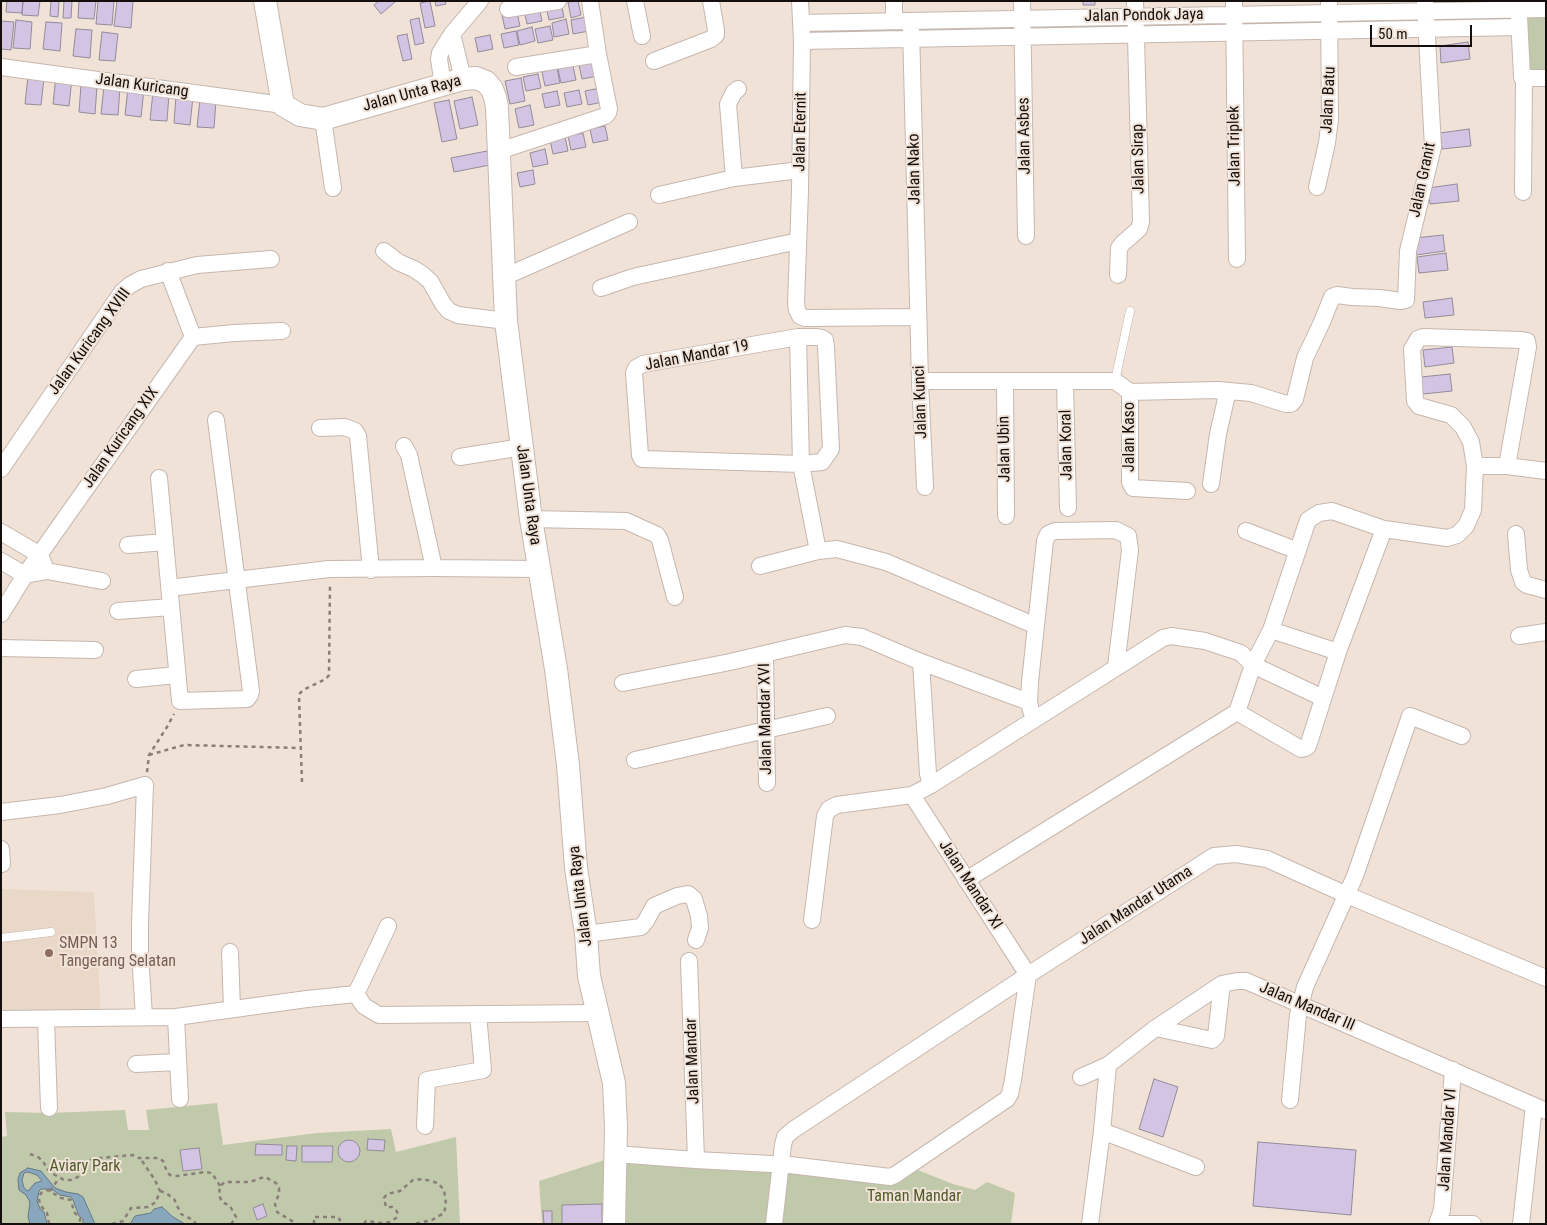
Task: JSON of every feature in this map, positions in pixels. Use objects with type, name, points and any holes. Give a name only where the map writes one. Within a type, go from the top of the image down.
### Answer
[{"type":"street","points":[[265,1],[283,105]]},
{"type":"street","points":[[453,82],[452,34],[480,1]]},
{"type":"street","points":[[508,9],[558,1]]},
{"type":"street","points":[[499,151],[605,116],[609,109],[590,1]]},
{"type":"street","points":[[635,1],[642,36]]},
{"type":"street","points":[[654,61],[711,39],[716,35],[711,1]]},
{"type":"street","name":"Jalan Eternit","points":[[800,1],[802,41],[796,303],[800,316],[805,318],[918,318]]},
{"type":"street","points":[[894,1],[894,21]]},
{"type":"street","name":"Jalan Asbes","points":[[1022,1],[1026,236]]},
{"type":"street","points":[[1519,5],[1521,74],[1524,78],[1523,192]]},
{"type":"street","name":"Jalan Pondok Jaya","points":[[802,23],[1023,19],[1135,9],[1519,5],[1546,8]]},
{"type":"street","name":"Jalan Granit","points":[[1218,390],[1251,393],[1290,404],[1295,399],[1305,358],[1332,297],[1337,295],[1406,300],[1408,251],[1433,147],[1425,6]]},
{"type":"street","name":"Jalan Batu","points":[[1317,187],[1327,143],[1330,119],[1329,7]]},
{"type":"street","name":"Jalan Triplek","points":[[1234,8],[1237,259]]},
{"type":"street","name":"Jalan Sirap","points":[[1118,275],[1119,248],[1139,229],[1140,222],[1135,9]]},
{"type":"street","name":"Jalan Nako","points":[[911,21],[918,318]]},
{"type":"street","name":"Jalan Pondok Jaya","points":[[802,41],[1519,27]]},
{"type":"street","points":[[516,67],[598,54]]},
{"type":"street","name":"Jalan Kuricang","points":[[1,66],[283,105]]},
{"type":"street","name":"Jalan Unta Raya","points":[[283,105],[300,115],[323,118],[453,82],[476,78],[486,82],[492,88],[496,97],[506,321],[531,519],[558,679],[568,765],[576,868],[586,934],[589,976],[614,1083],[616,1127],[614,1224]]},
{"type":"street","points":[[1524,78],[1546,78]]},
{"type":"street","points":[[734,178],[728,104],[734,92],[738,89]]},
{"type":"street","points":[[323,118],[332,188]]},
{"type":"street","points":[[659,195],[734,178],[800,170]]},
{"type":"street","points":[[504,277],[629,222]]},
{"type":"street","points":[[600,288],[633,277],[798,241]]},
{"type":"street","points":[[384,251],[398,262],[414,269],[430,281],[449,311],[458,315],[506,321]]},
{"type":"street","name":"Jalan Kuricang XVIII","points":[[1,469],[122,292],[130,284],[168,271],[197,265],[271,259]]},
{"type":"street","points":[[168,271],[193,337],[282,331]]},
{"type":"street","name":"Jalan Kunci","points":[[918,318],[925,487]]},
{"type":"street","name":"Jalan Kuricang XIX","points":[[1,614],[25,575],[193,337]]},
{"type":"street","points":[[798,337],[801,464],[818,551]]},
{"type":"street","name":"Jalan Mandar 19","points":[[798,337],[817,337],[824,340],[826,347],[831,449],[822,462],[801,464],[642,458],[640,455],[634,373],[636,368],[643,364],[798,337]]},
{"type":"street","points":[[966,880],[1237,712],[1253,665],[1271,630],[1308,520],[1319,512],[1332,511],[1384,529],[1447,538],[1457,535],[1466,526],[1473,510],[1476,466],[1471,442],[1463,427],[1451,415],[1419,406],[1415,401],[1412,349],[1418,340],[1423,337],[1527,341],[1528,348],[1507,466]]},
{"type":"street","points":[[920,381],[1115,381],[1130,392],[1218,390],[1224,394],[1226,400],[1218,434],[1212,484]]},
{"type":"street","name":"Jalan Ubin","points":[[1004,382],[1006,516]]},
{"type":"street","name":"Jalan Koral","points":[[1065,382],[1068,508]]},
{"type":"street","name":"Jalan Kaso","points":[[1130,392],[1130,482],[1133,488],[1188,492]]},
{"type":"street","points":[[159,478],[180,701],[247,699],[250,695],[238,579],[216,420]]},
{"type":"street","points":[[320,428],[345,427],[355,431],[358,436],[371,570]]},
{"type":"street","points":[[404,446],[411,465],[434,568]]},
{"type":"street","points":[[460,457],[522,447]]},
{"type":"street","points":[[1476,466],[1507,466],[1546,471]]},
{"type":"street","points":[[531,519],[626,521],[657,535],[675,597]]},
{"type":"street","points":[[1237,712],[1302,748],[1308,746],[1338,652],[1384,529]]},
{"type":"street","points":[[1034,720],[1029,702],[1030,682],[1045,541],[1048,534],[1055,531],[1116,530],[1128,536],[1130,550],[1116,668]]},
{"type":"street","points":[[1246,531],[1298,551]]},
{"type":"street","points":[[1,532],[40,555],[47,571]]},
{"type":"street","points":[[1516,534],[1519,570],[1523,582],[1527,585],[1546,590]]},
{"type":"street","points":[[128,545],[164,542]]},
{"type":"street","points":[[760,566],[818,551],[837,549],[886,562],[1036,626]]},
{"type":"street","points":[[1,561],[25,575],[47,571],[102,581]]},
{"type":"street","points":[[169,588],[330,569],[539,569]]},
{"type":"street","points":[[118,611],[171,607]]},
{"type":"street","points":[[1271,630],[1338,652]]},
{"type":"street","points":[[1519,636],[1546,632]]},
{"type":"street","points":[[623,683],[845,636],[862,637],[921,662],[1029,702]]},
{"type":"street","points":[[812,920],[825,816],[829,809],[837,805],[912,795],[931,785],[1163,638],[1171,636],[1205,641],[1240,653],[1253,665],[1323,698]]},
{"type":"street","points":[[1,648],[95,650]]},
{"type":"street","name":"Jalan Mandar XVI","points":[[765,654],[767,783]]},
{"type":"street","points":[[921,662],[928,774],[931,785]]},
{"type":"street","points":[[136,679],[177,674]]},
{"type":"street","points":[[635,760],[827,716]]},
{"type":"street","points":[[1290,1100],[1298,1015],[1305,987],[1355,876],[1410,716],[1462,736]]},
{"type":"street","points":[[1,812],[60,805],[107,796],[145,785],[140,889],[144,1017]]},
{"type":"street","name":"Jalan Mandar XI","points":[[912,795],[1028,975]]},
{"type":"street","name":"Jalan Mandar Utama","points":[[774,1224],[780,1164],[785,1137],[792,1130],[1214,856],[1236,854],[1267,859],[1347,895],[1546,978]]},
{"type":"street","points":[[586,934],[641,927],[654,906],[677,896],[688,894],[694,899],[699,916],[700,928],[696,940]]},
{"type":"street","points":[[356,994],[388,926]]},
{"type":"street","points":[[230,952],[232,1010]]},
{"type":"street","name":"Jalan Mandar","points":[[689,961],[696,1160]]},
{"type":"street","points":[[615,1154],[780,1164],[893,1176],[1007,1099],[1013,1080],[1028,975]]},
{"type":"street","name":"Jalan Mandar III","points":[[1080,1077],[1108,1065],[1156,1028],[1222,984],[1246,981],[1540,1109]]},
{"type":"street","points":[[1156,1028],[1212,1040],[1216,1036],[1222,984]]},
{"type":"street","points":[[1,1020],[176,1017],[356,994]]},
{"type":"street","points":[[356,994],[364,1006],[379,1014],[597,1013]]},
{"type":"street","points":[[425,1126],[427,1080],[484,1070],[478,1014]]},
{"type":"street","points":[[176,1017],[180,1099]]},
{"type":"street","points":[[46,1020],[49,1108]]},
{"type":"street","points":[[136,1064],[178,1062]]},
{"type":"street","points":[[1090,1224],[1108,1065]]},
{"type":"street","name":"Jalan Mandar VI","points":[[1445,1221],[1453,1070]]},
{"type":"street","points":[[1521,1224],[1540,1109]]},
{"type":"street","points":[[1102,1131],[1196,1167]]},
{"type":"street","points":[[1445,1221],[1473,1224]]},
{"type":"lane","points":[[1115,381],[1130,311]]},
{"type":"lane","points":[[1,938],[51,932]]},
{"type":"path","points":[[302,782],[300,693],[329,675],[330,580]]},
{"type":"path","points":[[145,785],[149,755],[167,727],[180,701]]},
{"type":"path","points":[[149,755],[184,745],[300,748]]},
{"type":"path","points":[[30,1154],[43,1161],[47,1169],[59,1178],[71,1180],[80,1176],[91,1160],[133,1155],[139,1158],[159,1158],[163,1161],[170,1175],[212,1173],[220,1186],[219,1195],[222,1202],[230,1206],[236,1218],[231,1224]]},
{"type":"path","points":[[112,1224],[123,1221],[132,1208],[148,1207],[156,1202],[160,1191],[155,1180],[139,1158]]},
{"type":"path","points":[[50,1191],[54,1182],[59,1178]]},
{"type":"path","points":[[220,1186],[225,1182],[250,1182],[261,1178],[270,1180],[276,1183],[279,1188],[275,1204],[278,1212],[297,1224]]},
{"type":"path","points":[[364,1224],[366,1221],[390,1222],[396,1218],[398,1214],[396,1210],[392,1207],[386,1208],[384,1198],[387,1194],[400,1192],[413,1180],[423,1179],[438,1183],[444,1190],[446,1204],[444,1213],[432,1220],[414,1224]]},
{"type":"path","points":[[49,1224],[47,1213],[40,1205],[39,1198],[41,1193],[48,1190],[61,1198],[71,1200],[74,1212],[80,1218],[80,1224]]},
{"type":"path","points":[[160,1191],[174,1199],[180,1214],[194,1220],[196,1224]]},
{"type":"path","points":[[314,1224],[314,1218],[338,1218],[340,1220],[339,1224]]},
{"type":"shaded area","name":"SMPN 13 Tangerang Selatan","points":[[1,889],[94,892],[101,1017],[1,1014]]},
{"type":"green space","points":[[1546,10],[1546,74],[1523,75],[1520,12]]},
{"type":"green space","name":"Aviary Park","points":[[217,1103],[223,1145],[317,1133],[391,1129],[396,1152],[456,1137],[460,1224],[1,1224],[1,1137],[7,1136],[5,1112],[50,1113],[125,1110],[128,1130],[149,1130],[146,1110]]},
{"type":"green space","points":[[612,1157],[777,1169],[770,1224],[617,1224]]},
{"type":"green space","points":[[611,1158],[612,1224],[542,1224],[539,1181]]},
{"type":"green space","name":"Taman Mandar","points":[[910,1167],[953,1184],[975,1190],[987,1182],[1015,1193],[1011,1224],[772,1224],[778,1169],[891,1180]]},
{"type":"water","points":[[28,1168],[41,1171],[55,1188],[83,1197],[95,1224],[83,1224],[83,1219],[79,1216],[71,1197],[60,1195],[53,1190],[41,1189],[37,1201],[40,1209],[44,1212],[47,1224],[30,1224],[28,1217],[30,1202],[26,1195],[19,1190],[18,1179],[20,1173]],"holes":[[[28,1172],[37,1175],[42,1181],[35,1183],[28,1191],[24,1188],[22,1180],[24,1173]]]},
{"type":"water","points":[[162,1207],[173,1217],[185,1224],[130,1224],[135,1216],[151,1213],[154,1209]]},
{"type":"building","points":[[7,1],[23,1],[22,13],[6,12]]},
{"type":"building","points":[[23,1],[40,1],[38,16],[22,15]]},
{"type":"building","points":[[51,1],[59,1],[58,17],[50,16]]},
{"type":"building","points":[[64,1],[72,1],[71,18],[63,18]]},
{"type":"building","points":[[79,1],[96,1],[94,19],[78,18]]},
{"type":"building","points":[[98,1],[114,1],[112,25],[96,24]]},
{"type":"building","points":[[117,1],[133,1],[131,28],[114,26]]},
{"type":"building","points":[[379,1],[395,2],[381,14],[374,5]]},
{"type":"building","points":[[430,1],[435,26],[425,28],[420,3]]},
{"type":"building","points":[[435,1],[445,1],[446,4],[436,6]]},
{"type":"building","points":[[578,1],[581,15],[571,18],[568,2]]},
{"type":"building","points":[[1083,1],[1095,1],[1095,5],[1083,5]]},
{"type":"building","points":[[561,3],[564,17],[549,20],[546,6]]},
{"type":"building","points":[[539,7],[542,21],[527,24],[524,10]]},
{"type":"building","points":[[517,12],[520,26],[505,29],[502,15]]},
{"type":"building","points":[[586,17],[589,31],[573,34],[571,20]]},
{"type":"building","points":[[419,18],[424,43],[415,45],[410,20]]},
{"type":"building","points":[[566,19],[569,34],[554,37],[552,23]]},
{"type":"building","points":[[16,20],[32,22],[30,49],[13,48]]},
{"type":"building","points":[[1,21],[14,22],[11,50],[1,49]]},
{"type":"building","points":[[46,22],[62,23],[60,51],[43,49]]},
{"type":"building","points":[[550,26],[553,40],[538,43],[535,29]]},
{"type":"building","points":[[532,27],[535,41],[520,45],[517,31]]},
{"type":"building","points":[[76,29],[92,30],[90,58],[73,56]]},
{"type":"building","points":[[516,31],[519,45],[504,48],[501,34]]},
{"type":"building","points":[[102,32],[118,34],[115,61],[99,60]]},
{"type":"building","points":[[407,34],[412,59],[403,61],[397,36]]},
{"type":"building","points":[[490,35],[493,49],[478,52],[475,38]]},
{"type":"building","points":[[1468,42],[1470,59],[1441,63],[1440,46]]},
{"type":"building","points":[[594,62],[597,76],[582,79],[579,65]]},
{"type":"building","points":[[573,66],[576,80],[561,83],[558,69]]},
{"type":"building","points":[[557,68],[560,83],[545,86],[542,72]]},
{"type":"building","points":[[538,74],[541,88],[526,91],[523,77]]},
{"type":"building","points":[[28,76],[44,78],[41,105],[25,104]]},
{"type":"building","points":[[56,76],[72,78],[69,106],[53,104]]},
{"type":"building","points":[[521,78],[525,101],[510,104],[505,81]]},
{"type":"building","points":[[81,85],[97,86],[95,114],[79,112]]},
{"type":"building","points":[[104,86],[120,88],[118,115],[101,114]]},
{"type":"building","points":[[128,88],[144,89],[141,117],[125,115]]},
{"type":"building","points":[[600,88],[603,102],[588,105],[585,91]]},
{"type":"building","points":[[579,90],[582,104],[567,107],[564,93]]},
{"type":"building","points":[[557,91],[560,105],[545,108],[542,94]]},
{"type":"building","points":[[153,92],[169,94],[167,121],[150,120]]},
{"type":"building","points":[[176,96],[193,97],[190,125],[174,123]]},
{"type":"building","points":[[472,97],[478,125],[460,129],[454,101]]},
{"type":"building","points":[[200,99],[216,101],[214,128],[197,127]]},
{"type":"building","points":[[449,100],[457,139],[442,142],[434,103]]},
{"type":"building","points":[[530,105],[534,125],[519,128],[515,109]]},
{"type":"building","points":[[605,126],[608,140],[593,143],[590,129]]},
{"type":"building","points":[[1469,129],[1471,146],[1442,149],[1440,133]]},
{"type":"building","points":[[583,133],[586,147],[571,150],[568,136]]},
{"type":"building","points":[[565,137],[568,151],[553,154],[550,140]]},
{"type":"building","points":[[545,149],[548,164],[533,167],[530,153]]},
{"type":"building","points":[[487,151],[490,165],[454,172],[451,158]]},
{"type":"building","points":[[533,170],[535,184],[520,187],[517,173]]},
{"type":"building","points":[[1457,184],[1459,201],[1430,204],[1428,188]]},
{"type":"building","points":[[1443,235],[1445,251],[1416,255],[1415,238]]},
{"type":"building","points":[[1446,253],[1448,270],[1419,273],[1417,257]]},
{"type":"building","points":[[1452,298],[1454,315],[1425,318],[1423,302]]},
{"type":"building","points":[[1452,347],[1454,363],[1425,367],[1423,350]]},
{"type":"building","points":[[1450,374],[1452,391],[1423,394],[1421,377]]},
{"type":"building","points":[[1154,1079],[1178,1087],[1163,1137],[1139,1129]]},
{"type":"building","points":[[368,1139],[385,1140],[384,1151],[367,1150]]},
{"type":"building","points":[[349,1140],[359,1147],[360,1151],[353,1161],[349,1162],[339,1155],[338,1151],[345,1141]]},
{"type":"building","points":[[1258,1142],[1356,1150],[1351,1215],[1253,1206]]},
{"type":"building","points":[[256,1144],[282,1145],[282,1155],[255,1155]]},
{"type":"building","points":[[287,1146],[297,1146],[296,1161],[286,1160]]},
{"type":"building","points":[[302,1146],[333,1146],[332,1162],[302,1162]]},
{"type":"building","points":[[199,1148],[202,1169],[183,1171],[180,1150]]},
{"type":"building","points":[[263,1204],[267,1216],[257,1220],[253,1208]]},
{"type":"building","points":[[602,1204],[602,1224],[562,1224],[562,1205]]},
{"type":"building","points":[[543,1211],[552,1211],[552,1224],[544,1224]]},
{"type":"place","name":"SMPN 13 Tangerang Selatan","points":[[49,953]]}]
